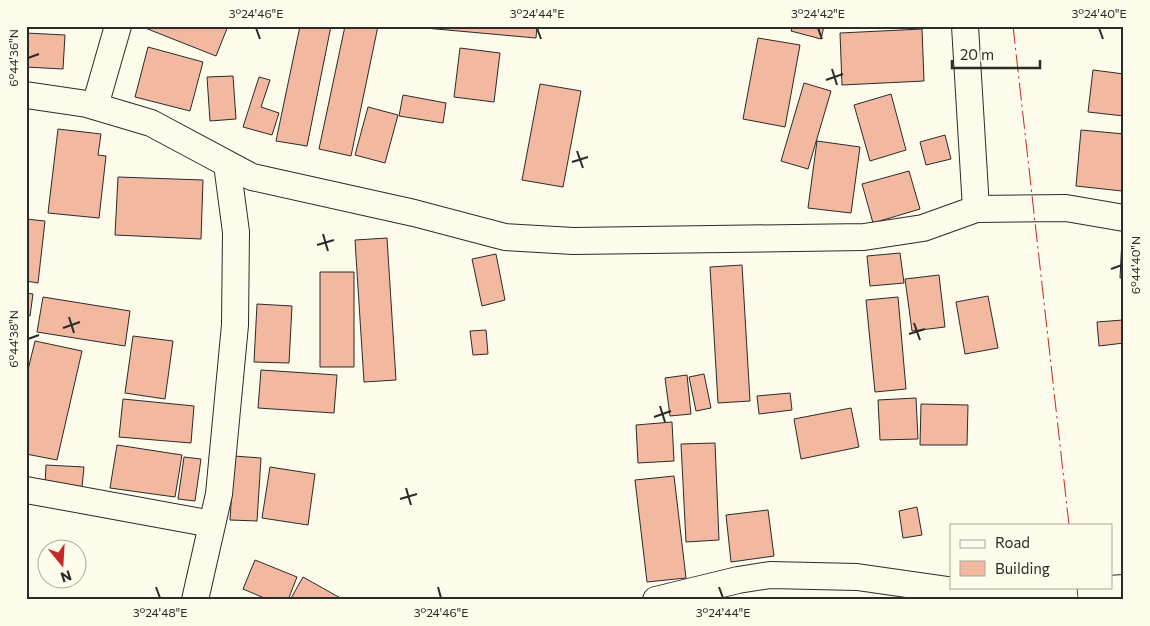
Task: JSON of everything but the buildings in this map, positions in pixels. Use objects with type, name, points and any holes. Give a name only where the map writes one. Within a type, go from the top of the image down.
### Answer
[{"type":"street","points":[[95,106],[118,26]]},
{"type":"street","points":[[965,26],[976,209]]},
{"type":"street","points":[[26,95],[87,104],[151,123],[252,177],[414,213],[505,237],[582,240],[864,237],[923,228],[976,209],[1066,208],[1124,218]]},
{"type":"street","points":[[195,600],[219,494],[235,326],[236,232],[227,164]]},
{"type":"street","points":[[26,490],[212,524]]},
{"type":"street","points":[[656,600],[770,574],[857,577],[948,590],[1029,596],[1124,588]]},
{"type":"power","points":[[1013,26],[1069,524]]},
{"type":"power","points":[[1077,588],[1078,600]]}]
